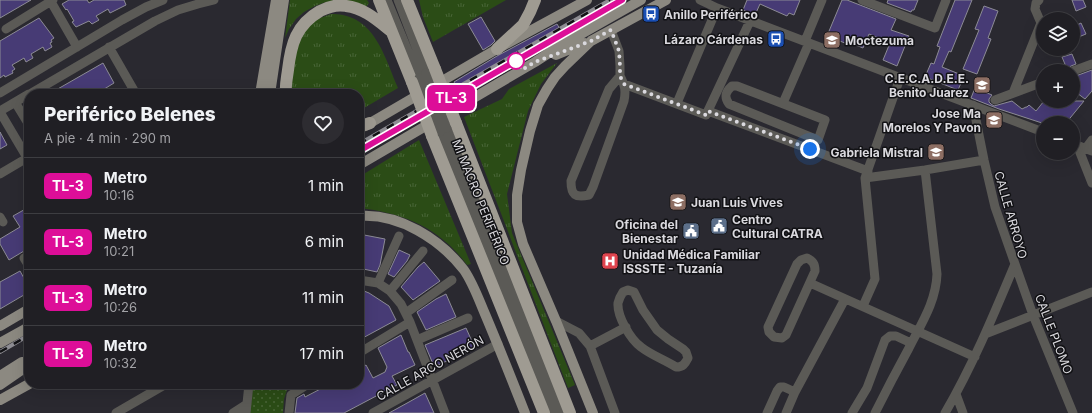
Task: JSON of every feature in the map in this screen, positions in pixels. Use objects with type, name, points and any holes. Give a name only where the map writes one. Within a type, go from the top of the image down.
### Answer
[{"type":"highway","points":[[379,0],[391,31],[423,75],[444,130],[570,413]]},
{"type":"highway","points":[[407,0],[415,21]]},
{"type":"highway","points":[[414,0],[415,21],[423,75],[444,130],[543,413]]},
{"type":"highway","points":[[497,49],[523,25],[535,0]]},
{"type":"highway","points":[[286,89],[291,46],[295,36],[312,16],[325,8],[345,6],[362,10],[391,31]]},
{"type":"main road","points":[[261,89],[276,0]]},
{"type":"main road","points":[[271,89],[284,0]]},
{"type":"main road","points":[[364,126],[497,49],[587,0]]},
{"type":"main road","points":[[364,162],[641,0]]},
{"type":"main road","points":[[535,62],[591,41],[666,0]]},
{"type":"main road","points":[[591,41],[565,66],[547,89],[538,105],[525,152],[517,195],[518,222],[523,244],[593,413]]},
{"type":"main road","points":[[364,216],[388,219],[419,231],[446,251],[464,271],[498,344],[525,413]]},
{"type":"main road","points":[[0,326],[24,312]]},
{"type":"main road","points":[[12,318],[24,315]]},
{"type":"main road","points":[[0,343],[24,329]]},
{"type":"main road","points":[[0,376],[24,361]]},
{"type":"main road","points":[[0,385],[24,368]]},
{"type":"main road","points":[[0,400],[24,387]]},
{"type":"street","points":[[0,93],[146,7],[162,0]]},
{"type":"street","points":[[39,89],[155,21],[178,10],[214,0]]},
{"type":"street","points":[[387,0],[423,75]]},
{"type":"street","points":[[398,0],[423,75]]},
{"type":"street","points":[[700,0],[750,21],[1036,129]]},
{"type":"street","points":[[783,103],[822,0]]},
{"type":"street","points":[[862,0],[935,28],[946,0]]},
{"type":"street","points":[[1014,93],[1041,23],[1035,9],[1036,3],[1039,0]]},
{"type":"street","points":[[6,29],[51,1],[77,47]]},
{"type":"street","points":[[677,103],[717,8]]},
{"type":"street","points":[[707,113],[750,21]]},
{"type":"street","points":[[611,30],[619,51],[622,80],[626,93],[593,187],[589,195],[580,197],[574,194],[571,190],[571,181],[609,89],[622,80]]},
{"type":"street","points":[[109,48],[133,89]]},
{"type":"street","points":[[1080,68],[1092,64]]},
{"type":"street","points":[[863,306],[875,279],[866,174],[900,78]]},
{"type":"street","points":[[622,80],[677,103],[866,174],[925,170],[984,160]]},
{"type":"street","points":[[994,100],[1036,85]]},
{"type":"street","points":[[732,86],[737,86],[783,103],[825,120],[818,140],[729,104],[725,95],[732,86]]},
{"type":"street","points":[[24,97],[0,112],[24,153]]},
{"type":"street","points":[[15,102],[24,117]]},
{"type":"street","name":"CALLE ARROYO","points":[[945,413],[975,357],[1015,264],[995,207],[973,106]]},
{"type":"street","name":"MI MACRO PERIFÉRICO","points":[[444,130],[553,413]]},
{"type":"street","name":"MI MACRO PERIFÉRICO","points":[[444,130],[562,413]]},
{"type":"street","points":[[1092,140],[1082,147],[1092,183]]},
{"type":"street","points":[[0,174],[24,162]]},
{"type":"street","points":[[875,413],[918,331],[932,301],[936,286],[937,274],[925,170]]},
{"type":"street","points":[[378,283],[399,236]]},
{"type":"street","points":[[390,291],[423,251]]},
{"type":"street","points":[[807,258],[812,260],[815,265],[815,271],[810,283],[786,335],[782,338],[774,337],[769,332],[768,327],[797,264],[801,260],[807,258]]},
{"type":"street","name":"CALLE PLOMO","points":[[1015,264],[1033,315],[1073,413]]},
{"type":"street","points":[[406,313],[452,280]]},
{"type":"street","points":[[364,281],[378,283],[390,291],[401,304],[410,322],[445,413]]},
{"type":"street","points":[[810,283],[975,357]]},
{"type":"street","points":[[628,290],[634,292],[643,310],[657,330],[686,352],[688,358],[685,364],[681,367],[676,367],[641,347],[632,339],[626,327],[620,314],[618,304],[623,292],[628,290]]},
{"type":"street","points":[[985,334],[1092,292]]},
{"type":"street","points":[[786,413],[795,392],[845,298]]},
{"type":"street","points":[[417,340],[468,318]]},
{"type":"street","points":[[556,321],[580,333],[590,346],[615,413]]},
{"type":"street","points":[[364,350],[410,322]]},
{"type":"street","points":[[590,346],[626,327]]},
{"type":"street","points":[[852,413],[867,388],[885,340],[890,336],[896,336],[911,343]]},
{"type":"street","name":"CALLE ARCO NERÓN","points":[[373,413],[498,344]]},
{"type":"street","points":[[767,413],[780,387],[784,387],[795,392]]},
{"type":"street","points":[[116,413],[157,389]]},
{"type":"street","points":[[232,413],[247,408],[249,389]]},
{"type":"street","points":[[289,413],[291,395],[300,389]]},
{"type":"street","points":[[956,394],[963,413]]},
{"type":"green space","points":[[290,0],[367,0],[369,3],[366,7],[326,2],[315,6],[304,12],[296,19],[285,38]]},
{"type":"green space","points":[[419,0],[506,0],[433,42],[423,17]]},
{"type":"green space","points":[[331,14],[342,15],[355,19],[364,26],[379,44],[398,88],[364,108],[364,89],[291,89],[295,45],[310,24]]},
{"type":"green space","points":[[557,63],[541,84],[528,111],[507,194],[512,233],[575,385],[568,388],[464,117],[502,99],[509,89]]},
{"type":"green space","points":[[419,140],[471,264],[467,265],[445,241],[420,224],[406,218],[364,209],[364,174]]},
{"type":"green space","points":[[252,389],[287,389],[284,399],[283,413],[250,413]]},
{"type":"building","points":[[0,0],[31,0],[0,18]]},
{"type":"building","points":[[69,0],[87,0],[89,3],[94,0],[124,0],[126,5],[110,13],[108,9],[96,16],[99,20],[92,24],[89,21],[76,27],[72,22],[74,21],[67,9],[66,10],[62,4]]},
{"type":"building","points":[[747,0],[800,0],[794,15],[789,13],[787,16],[760,4],[755,15],[743,10]]},
{"type":"building","points":[[842,0],[847,0],[896,19],[891,30],[909,36],[897,66],[883,60],[890,43],[869,34],[863,48],[851,43],[850,45],[827,36]]},
{"type":"building","points":[[888,0],[918,0],[914,10],[911,12],[887,3]]},
{"type":"building","points":[[955,0],[972,0],[951,52],[949,51],[942,67],[964,76],[958,90],[925,77],[931,63],[934,64],[940,47],[937,46]]},
{"type":"building","points":[[1072,0],[1083,0],[1086,7],[1076,11]]},
{"type":"building","points":[[984,6],[998,11],[988,38],[991,39],[977,74],[963,69],[979,30],[975,29]]},
{"type":"building","points":[[481,17],[495,41],[483,50],[468,24]]},
{"type":"building","points":[[39,18],[54,38],[50,43],[52,47],[45,51],[43,47],[31,54],[33,58],[26,62],[24,58],[12,65],[15,69],[12,71],[13,73],[5,77],[4,75],[0,78],[0,41]]},
{"type":"building","points":[[557,24],[564,36],[463,97],[454,82],[497,56]]},
{"type":"building","points":[[1080,24],[1086,34],[1080,36]]},
{"type":"building","points":[[1073,56],[1076,64],[1065,64],[1062,57]]},
{"type":"building","points":[[103,63],[114,83],[104,89],[58,89]]},
{"type":"building","points":[[1092,70],[1092,91],[1085,99],[1080,95],[1080,74]]},
{"type":"building","points":[[975,88],[992,95],[989,102],[994,106],[1012,101],[1022,109],[1029,105],[1036,111],[1038,108],[1078,108],[1072,116],[1036,116],[1036,121],[971,98]]},
{"type":"building","points":[[0,132],[7,145],[0,149]]},
{"type":"building","points":[[24,210],[24,251],[9,260],[0,244],[0,239],[20,227],[13,216]]},
{"type":"building","points":[[364,235],[385,239],[380,265],[377,272],[364,269]]},
{"type":"building","points":[[399,250],[410,255],[394,277],[388,274]]},
{"type":"building","points":[[424,262],[440,281],[413,300],[401,287]]},
{"type":"building","points":[[20,271],[24,278],[24,295],[0,309],[0,282]]},
{"type":"building","points":[[364,291],[389,306],[396,320],[364,337]]},
{"type":"building","points":[[446,294],[456,317],[426,330],[417,312]]},
{"type":"building","points":[[466,328],[475,348],[436,366],[433,364],[425,345]]},
{"type":"building","points":[[401,335],[415,365],[392,376],[397,385],[344,413],[295,413],[297,398],[304,394],[305,397],[320,389],[364,389],[364,366],[366,365],[373,378],[385,372],[387,367],[378,348]]},
{"type":"building","points":[[425,393],[434,413],[389,413],[409,402]]},
{"type":"railway","points":[[364,141],[610,0]]},
{"type":"railway","points":[[364,148],[622,0]]},
{"type":"railway","points":[[0,352],[24,338]]},
{"type":"metro line","name":"TL-3","points":[[364,148],[622,0]]},
{"type":"place","name":"Anillo Periférico","points":[[651,14]]},
{"type":"place","name":"Lázaro Cárdenas","points":[[776,39]]},
{"type":"place","name":"Moctezuma","points":[[832,40]]},
{"type":"place","name":"C.E.C.A.D.E.E. Benito Juarez","points":[[982,85]]},
{"type":"place","name":"Jose Ma Morelos Y Pavon","points":[[994,120]]},
{"type":"place","name":"Gabriela Mistral","points":[[936,152]]},
{"type":"place","name":"Juan Luis Vives","points":[[678,202]]},
{"type":"place","name":"Centro Cultural CATRA","points":[[719,226]]},
{"type":"place","name":"Oficina del Bienestar","points":[[691,231]]},
{"type":"place","name":"Unidad Médica Familiar ISSSTE - Tuzanía","points":[[610,261]]},
{"type":"route","points":[[516,61],[522,70],[535,62],[591,41],[611,30],[619,51],[620,76],[624,84],[706,115],[708,111],[810,149]]}]
